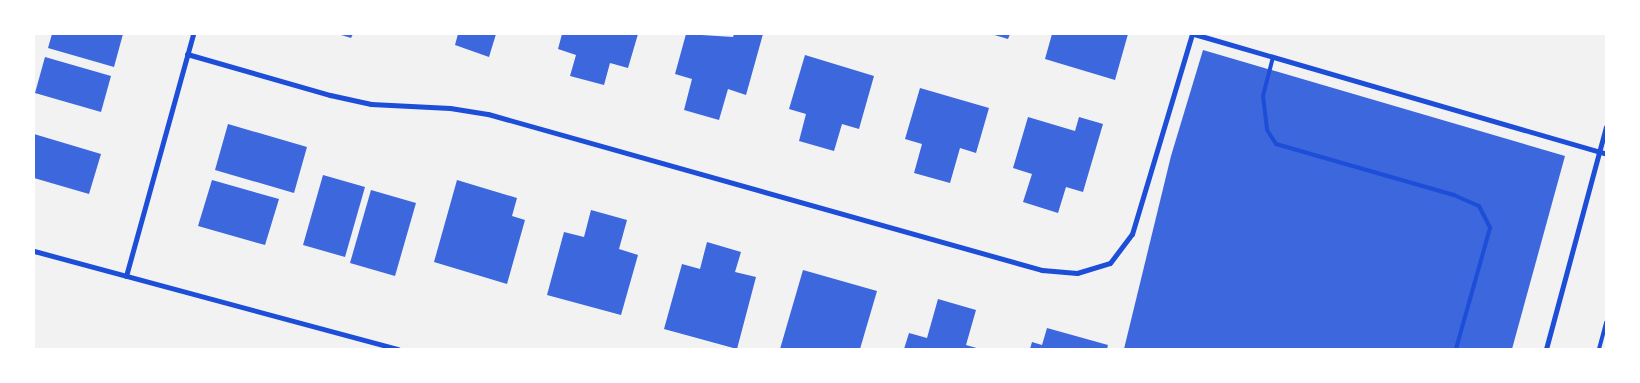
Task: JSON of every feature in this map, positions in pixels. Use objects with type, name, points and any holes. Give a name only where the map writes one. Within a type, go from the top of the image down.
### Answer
[{"type":"street","points":[[126,276],[193,34]]},
{"type":"street","points":[[187,54],[330,95],[371,104],[450,108],[488,114],[1042,270],[1077,273],[1110,263],[1132,234],[1193,34],[1606,154]]},
{"type":"street","points":[[1546,349],[1606,127]]},
{"type":"street","points":[[34,251],[398,349]]},
{"type":"lane","points":[[1273,57],[1263,96],[1267,130],[1276,144],[1454,195],[1479,206],[1490,228],[1456,349]]},
{"type":"lane","points":[[1599,349],[1606,322]]},
{"type":"building","points":[[52,34],[123,34],[114,67],[48,48]]},
{"type":"building","points":[[338,34],[353,34],[351,38]]},
{"type":"building","points":[[458,34],[496,34],[489,57],[455,45]]},
{"type":"building","points":[[562,34],[638,34],[628,68],[610,63],[604,85],[570,76],[576,55],[558,49]]},
{"type":"building","points":[[686,34],[733,37],[734,34],[763,34],[746,95],[728,89],[719,120],[684,110],[692,79],[675,74]]},
{"type":"building","points":[[991,34],[1010,34],[1008,39]]},
{"type":"building","points":[[1052,34],[1128,34],[1115,80],[1045,59]]},
{"type":"building","points":[[1203,50],[1565,156],[1512,349],[1124,349],[1171,156]]},
{"type":"building","points":[[805,55],[874,76],[859,129],[842,124],[834,151],[799,141],[806,114],[789,109]]},
{"type":"building","points":[[45,57],[111,76],[101,112],[35,93]]},
{"type":"building","points":[[920,88],[989,108],[976,153],[960,148],[950,183],[914,173],[922,144],[905,139]]},
{"type":"building","points":[[1028,117],[1075,131],[1079,117],[1103,124],[1083,192],[1066,187],[1058,213],[1023,202],[1032,174],[1013,168]]},
{"type":"building","points":[[228,124],[307,147],[294,193],[215,170]]},
{"type":"building","points":[[34,134],[101,154],[89,194],[34,178]]},
{"type":"building","points":[[323,175],[365,187],[345,257],[303,245]]},
{"type":"building","points":[[212,180],[279,199],[265,245],[198,226]]},
{"type":"building","points":[[457,180],[517,198],[512,216],[525,220],[507,284],[434,262]]},
{"type":"building","points":[[371,190],[416,203],[395,276],[350,263]]},
{"type":"building","points":[[591,210],[627,220],[619,249],[638,255],[621,315],[547,295],[564,232],[584,237]]},
{"type":"building","points":[[707,242],[741,252],[735,272],[756,277],[737,349],[664,329],[682,264],[700,269]]},
{"type":"building","points":[[803,270],[877,291],[860,349],[780,349]]},
{"type":"building","points":[[938,299],[976,310],[966,345],[980,349],[904,349],[909,333],[927,338]]},
{"type":"building","points":[[1047,328],[1108,345],[1107,349],[1030,349],[1032,342],[1042,345]]}]
